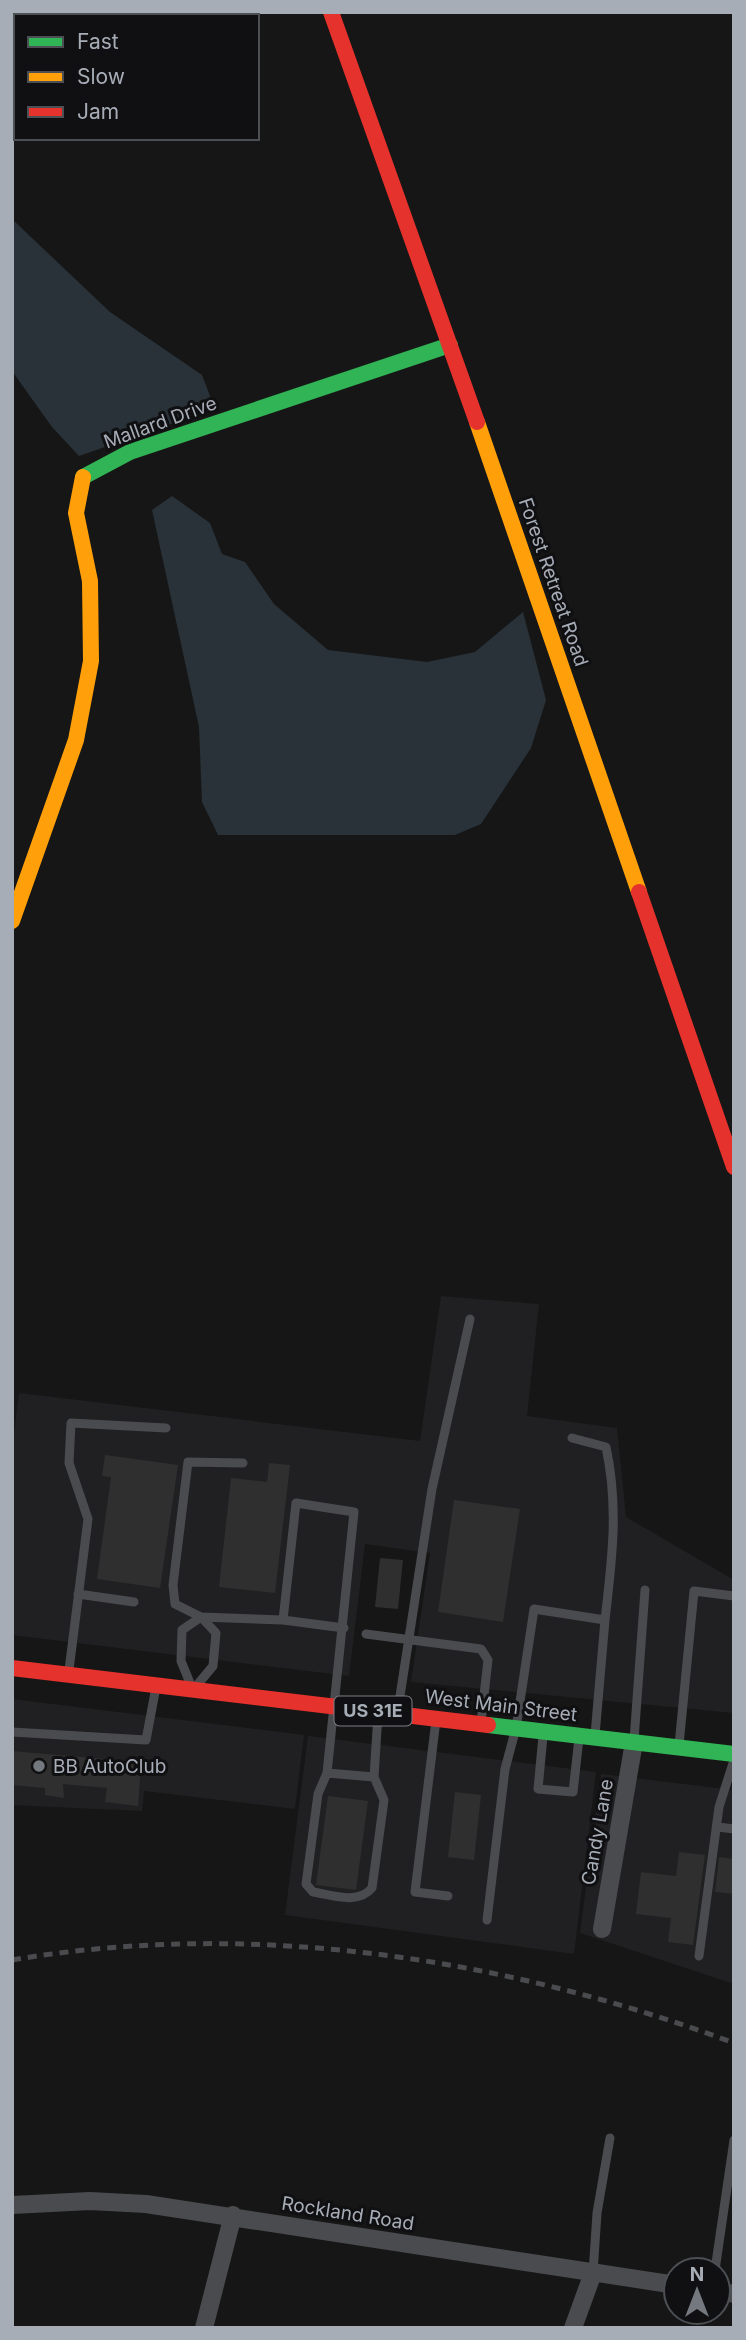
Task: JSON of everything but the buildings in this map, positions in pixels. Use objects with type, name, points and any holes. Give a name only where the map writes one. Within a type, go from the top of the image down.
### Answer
[{"type":"street","name":"Forest Retreat Road","points":[[331,12],[450,345],[734,1167]]},
{"type":"street","name":"Mallard Drive","points":[[12,921],[76,740],[91,661],[90,581],[76,513],[83,477],[130,452],[450,345]]},
{"type":"street","name":"West Main Street","points":[[12,1668],[734,1754]]},
{"type":"street","name":"Candy Lane","points":[[601,1929],[634,1742]]},
{"type":"street","name":"Rockland Road","points":[[12,2205],[90,2201],[146,2204],[233,2215],[662,2283]]},
{"type":"street","points":[[204,2328],[233,2215]]},
{"type":"street","points":[[573,2328],[593,2273]]},
{"type":"lane","points":[[397,1714],[432,1489],[470,1319]]},
{"type":"lane","points":[[68,1675],[88,1519],[69,1463],[71,1423],[166,1428]]},
{"type":"lane","points":[[543,1731],[538,1788],[573,1792],[587,1736],[605,1620],[615,1521],[613,1480],[606,1447],[572,1438]]},
{"type":"lane","points":[[243,1463],[188,1462],[173,1585],[174,1604],[201,1617],[216,1633],[213,1666],[193,1691],[181,1661],[182,1630],[201,1617],[283,1620],[344,1628]]},
{"type":"lane","points":[[283,1620],[296,1503],[354,1512],[327,1773],[318,1794],[306,1884],[313,1892],[355,1898],[366,1896],[372,1888],[384,1800],[373,1777],[379,1712]]},
{"type":"lane","points":[[634,1742],[645,1590]]},
{"type":"lane","points":[[679,1747],[694,1591],[734,1597]]},
{"type":"lane","points":[[78,1594],[134,1602]]},
{"type":"lane","points":[[487,1920],[505,1769],[516,1728],[534,1609],[605,1620]]},
{"type":"lane","points":[[366,1634],[472,1647],[487,1655],[481,1724]]},
{"type":"lane","points":[[12,1732],[146,1740],[156,1686]]},
{"type":"lane","points":[[436,1719],[415,1892],[448,1896]]},
{"type":"lane","points":[[699,1956],[719,1807],[734,1760]]},
{"type":"lane","points":[[327,1773],[373,1777]]},
{"type":"lane","points":[[718,1827],[734,1829]]},
{"type":"lane","points":[[593,2273],[597,2213],[610,2138]]},
{"type":"lane","points":[[717,2256],[734,2140]]},
{"type":"shaded area","points":[[12,219],[110,312],[202,375],[215,409],[79,456],[52,427],[12,371]]},
{"type":"shaded area","points":[[172,496],[210,523],[222,554],[245,562],[274,604],[328,650],[427,662],[475,652],[523,612],[546,700],[531,748],[481,824],[455,835],[218,835],[202,802],[199,727],[152,510]]},
{"type":"shaded area","points":[[441,1296],[539,1304],[527,1416],[617,1428],[626,1517],[734,1580],[734,1713],[411,1682],[430,1553],[365,1544],[349,1676],[12,1635],[12,1449],[19,1393],[420,1441]]},
{"type":"shaded area","points":[[12,1699],[304,1735],[295,1809],[144,1791],[142,1811],[12,1805]]},
{"type":"shaded area","points":[[308,1736],[596,1772],[574,1954],[285,1915]]},
{"type":"shaded area","points":[[601,1774],[734,1790],[734,1984],[580,1933]]},
{"type":"railway","points":[[12,1960],[103,1948],[194,1944],[286,1946],[378,1954],[559,1988],[647,2013],[734,2043]]},
{"type":"traffic: fast","points":[[83,477],[130,452],[450,345]]},
{"type":"traffic: fast","points":[[488,1725],[734,1754]]},
{"type":"traffic: slow","points":[[477,422],[639,892]]},
{"type":"traffic: slow","points":[[12,921],[76,740],[91,661],[90,581],[76,513],[83,477]]},
{"type":"traffic: jam","points":[[331,12],[477,422]]},
{"type":"traffic: jam","points":[[639,892],[734,1167]]},
{"type":"traffic: jam","points":[[12,1668],[488,1725]]},
{"type":"place","name":"BB AutoClub","points":[[39,1766]]}]
